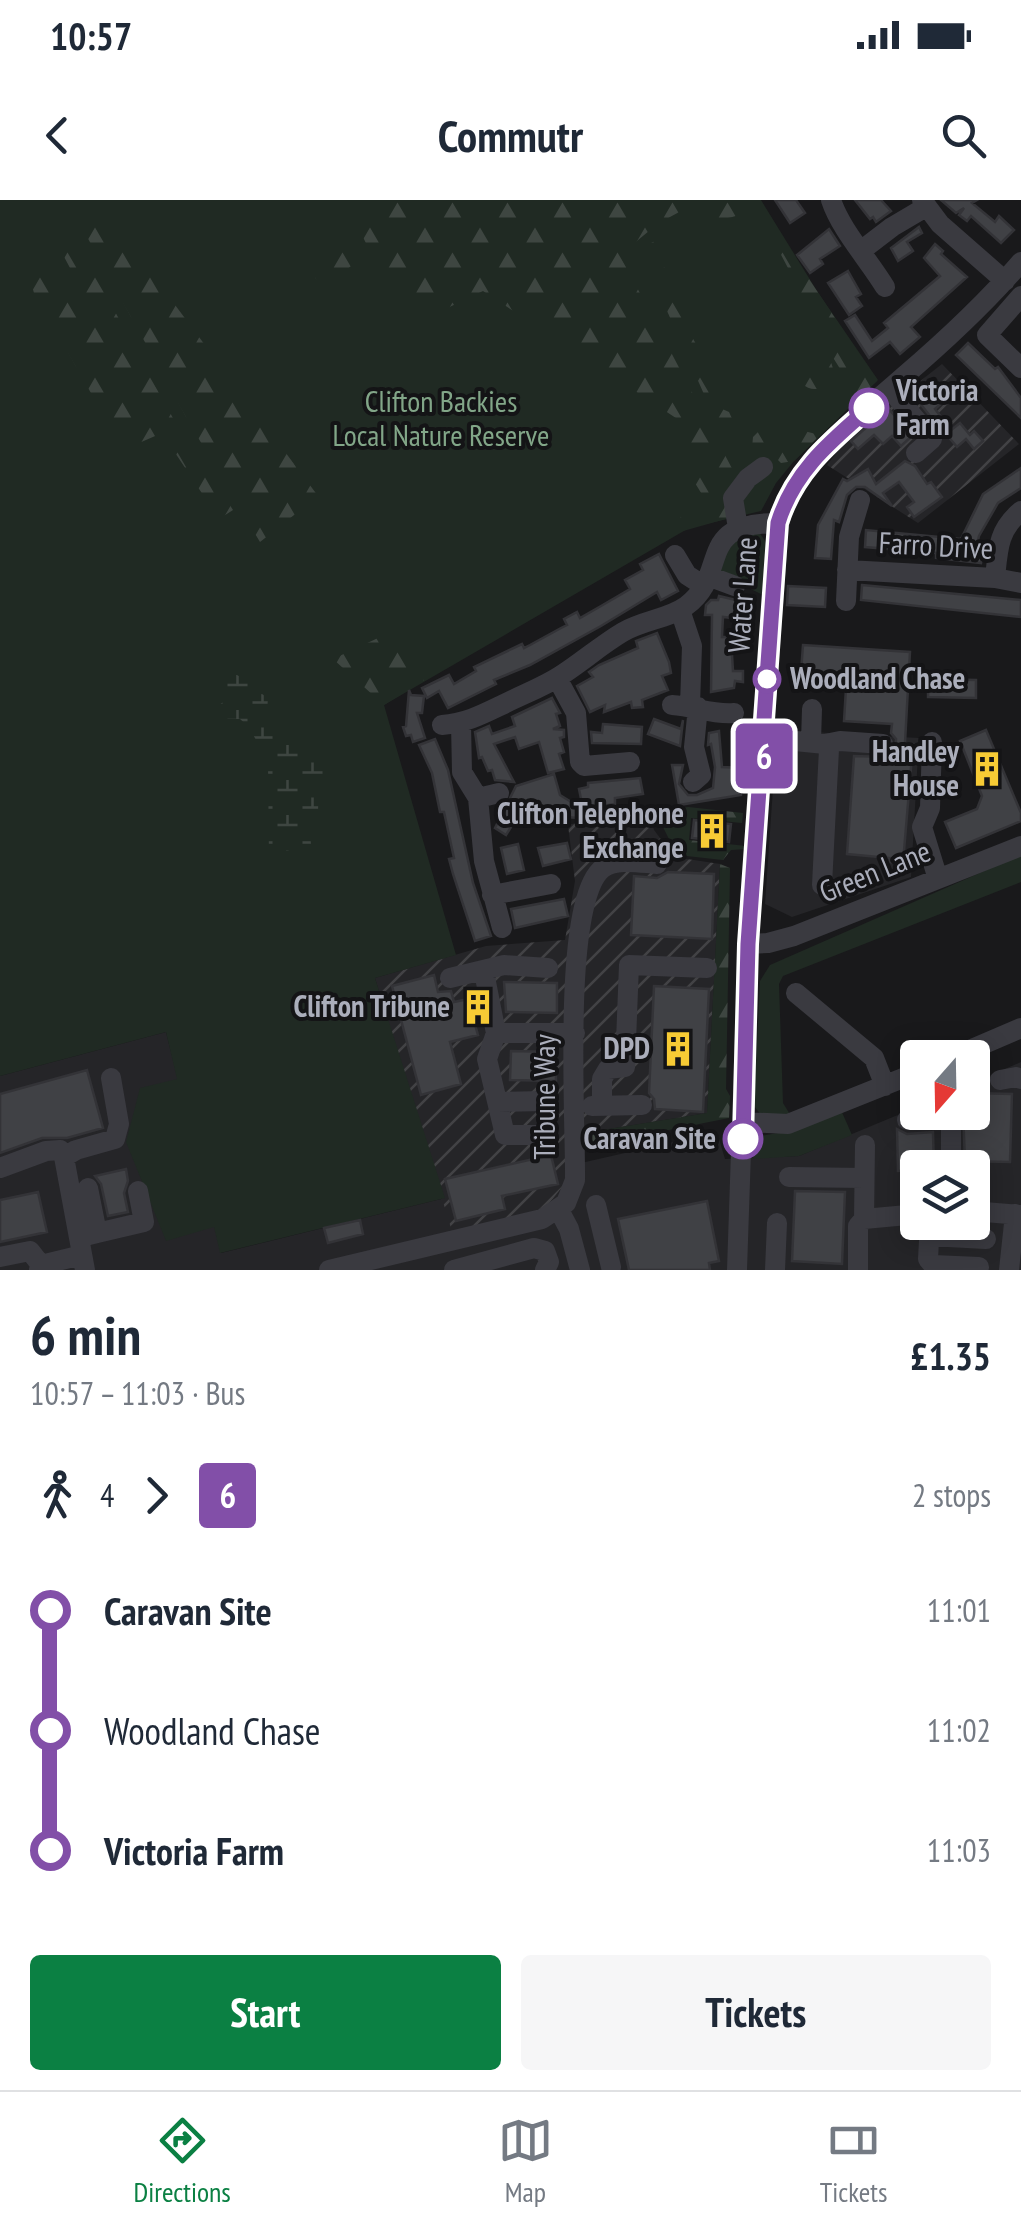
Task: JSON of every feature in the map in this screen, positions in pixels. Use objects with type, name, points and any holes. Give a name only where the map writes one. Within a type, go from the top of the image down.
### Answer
[{"type":"street","points":[[831,200],[845,230],[889,289]]},
{"type":"street","points":[[862,250],[924,204],[940,224],[1005,281]]},
{"type":"street","name":"Water Lane","points":[[737,1270],[748,944],[778,523],[790,490],[820,452],[1021,262]]},
{"type":"street","points":[[1021,296],[988,334],[1021,368]]},
{"type":"street","points":[[890,389],[932,439],[916,453]]},
{"type":"street","points":[[738,528],[734,498],[748,478],[763,467]]},
{"type":"street","points":[[846,601],[851,522],[860,500]]},
{"type":"street","points":[[996,578],[999,538],[1006,523],[1021,511]]},
{"type":"street","points":[[502,928],[484,860],[480,821],[488,795],[462,772],[451,724],[557,678],[626,630],[680,610],[706,581],[722,541],[738,528],[778,523]]},
{"type":"street","points":[[675,555],[687,575],[736,586]]},
{"type":"street","name":"Farro Drive","points":[[848,570],[996,578],[1021,583]]},
{"type":"street","points":[[680,610],[692,646],[687,706],[701,770],[692,782]]},
{"type":"street","points":[[557,678],[576,713],[580,762],[584,766],[630,762]]},
{"type":"street","points":[[687,706],[713,713],[734,713]]},
{"type":"street","points":[[812,709],[818,742],[829,749],[822,885]]},
{"type":"street","points":[[765,738],[883,744]]},
{"type":"street","points":[[932,742],[930,808],[922,827],[938,879]]},
{"type":"street","name":"Green Lane","points":[[748,944],[786,939],[1021,846]]},
{"type":"street","name":"Tribune Way","points":[[559,1210],[572,1193],[575,1180],[575,994],[580,922],[588,887],[600,870],[614,863],[656,864]]},
{"type":"street","points":[[492,896],[552,884]]},
{"type":"street","points":[[747,986],[765,959],[786,939]]},
{"type":"street","points":[[450,978],[504,965],[548,968]]},
{"type":"street","points":[[602,1106],[604,1074],[608,1069],[625,1067],[630,965],[707,968]]},
{"type":"street","points":[[484,972],[496,1033],[487,1059],[498,1102],[494,1125],[504,1135],[544,1135]]},
{"type":"street","points":[[796,993],[874,1058],[885,1086]]},
{"type":"street","points":[[990,1041],[1021,1028]]},
{"type":"street","points":[[496,1033],[575,1033]]},
{"type":"street","points":[[64,1157],[116,1139],[119,1124],[111,1078]]},
{"type":"street","points":[[744,1122],[788,1124],[900,1080]]},
{"type":"street","points":[[498,1102],[545,1101]]},
{"type":"street","points":[[576,1106],[642,1105]]},
{"type":"street","points":[[858,1270],[858,1226],[864,1219],[865,1145]]},
{"type":"street","points":[[0,1168],[60,1150],[85,1249]]},
{"type":"street","points":[[789,1177],[864,1178]]},
{"type":"street","points":[[85,1249],[88,1188]]},
{"type":"street","points":[[0,1257],[30,1251],[39,1268],[144,1222],[138,1191]]},
{"type":"street","points":[[596,1204],[607,1269]]},
{"type":"street","points":[[329,1269],[401,1261],[454,1240],[542,1219],[559,1210],[569,1229],[580,1270]]},
{"type":"street","points":[[990,1213],[1018,1215],[1009,1270]]},
{"type":"street","points":[[864,1219],[900,1216]]},
{"type":"street","points":[[774,1270],[778,1223]]},
{"type":"street","points":[[454,1240],[458,1268],[540,1248],[545,1251],[546,1270]]},
{"type":"street","points":[[929,1240],[928,1259],[933,1265],[978,1267]]},
{"type":"shaded area","points":[[942,364],[1019,444],[918,523],[827,465],[848,438]]},
{"type":"shaded area","points":[[777,730],[919,738],[911,877],[792,917],[765,904]]},
{"type":"shaded area","points":[[634,809],[642,815],[649,814],[654,830],[674,857],[720,864],[707,1113],[590,1132],[581,1163],[547,1206],[454,1238],[375,978],[486,946],[565,940],[575,881],[568,825]]},
{"type":"shaded area","points":[[166,1032],[221,1253],[445,1198],[454,1237],[581,1163],[717,1132],[725,1159],[799,1156],[900,1114],[900,1130],[990,1130],[990,1076],[1021,1062],[1021,1270],[0,1270],[0,1076]]},
{"type":"green space","name":"Clifton Backies Local Nature Reserve","points":[[0,200],[761,200],[878,380],[794,461],[761,511],[689,528],[384,705],[456,955],[375,978],[445,1198],[220,1253],[214,1227],[166,1241],[126,1142],[140,1088],[177,1079],[166,1032],[0,1076]]},
{"type":"green space","points":[[345,200],[702,200],[656,226],[622,259],[737,478],[729,518],[676,533],[682,513],[703,496],[695,483],[685,424],[483,291],[416,323],[378,268]]},
{"type":"green space","points":[[720,200],[750,200],[751,209],[697,227],[661,258],[670,291],[705,358],[705,368],[713,377],[720,408],[729,412],[737,428],[741,444],[736,457],[727,446],[640,250]]},
{"type":"green space","points":[[107,214],[318,496],[260,542],[80,224]]},
{"type":"green space","points":[[70,229],[174,420],[233,510],[219,519],[162,433],[123,450],[38,308],[27,267],[44,256],[75,305],[86,298],[53,236]]},
{"type":"green space","points":[[346,229],[361,258],[324,288],[312,274],[320,248]]},
{"type":"green space","points":[[783,240],[877,381],[852,404],[848,398],[849,383],[810,321],[807,304],[778,249]]},
{"type":"green space","points":[[815,353],[828,358],[833,371],[828,384],[815,389],[802,384],[797,371],[802,358]]},
{"type":"green space","points":[[768,422],[820,435],[794,461],[781,463],[771,453],[761,458],[752,448],[753,437]]},
{"type":"green space","points":[[759,532],[769,547],[763,595],[716,572],[729,542]]},
{"type":"green space","points":[[393,631],[424,680],[384,705],[333,659]]},
{"type":"green space","points":[[235,674],[252,683],[255,696],[262,694],[268,698],[271,724],[280,738],[304,752],[322,739],[326,742],[319,821],[310,830],[311,845],[281,851],[275,859],[269,859],[268,762],[249,727],[240,719],[224,719],[217,712],[228,699],[227,678]]},
{"type":"green space","points":[[688,807],[743,813],[742,823],[691,818],[689,840],[746,846],[745,849],[731,850],[723,860],[675,851],[656,813]]},
{"type":"green space","points":[[1021,855],[1021,882],[783,976],[779,984],[783,1103],[791,1116],[762,1116],[754,1106],[760,981],[770,965]]},
{"type":"green space","points":[[720,864],[730,868],[726,1089],[730,1096],[729,1118],[583,1147],[590,1132],[707,1113]]},
{"type":"green space","points":[[841,1110],[852,1135],[799,1156],[753,1159],[755,1141],[761,1136],[789,1131]]},
{"type":"building","points":[[775,200],[796,200],[805,213],[790,223]]},
{"type":"building","points":[[855,200],[881,200],[891,211],[876,222]]},
{"type":"building","points":[[941,200],[977,200],[972,203],[995,222],[999,216],[1014,230],[1001,243],[971,216],[967,221],[959,215],[964,208],[956,213]]},
{"type":"building","points":[[919,227],[922,233],[907,242],[913,251],[898,261],[891,248]]},
{"type":"building","points":[[829,229],[840,246],[820,259],[823,264],[810,273],[797,255]]},
{"type":"building","points":[[935,244],[967,277],[911,327],[920,337],[900,354],[890,342],[869,358],[845,321],[855,315],[872,341],[888,328],[884,323],[940,276],[924,258]]},
{"type":"building","points":[[848,271],[861,294],[856,297],[862,306],[849,315],[828,283]]},
{"type":"building","points":[[968,343],[995,369],[998,367],[1021,398],[1021,418],[956,355]]},
{"type":"building","points":[[931,384],[945,400],[935,409],[951,430],[945,435],[915,397]]},
{"type":"building","points":[[888,408],[912,436],[901,446],[892,436],[883,444],[874,435],[858,449],[851,441]]},
{"type":"building","points":[[960,423],[970,435],[974,431],[983,441],[974,449],[966,439],[957,447],[946,434]]},
{"type":"building","points":[[905,461],[915,466],[942,497],[914,517],[907,507],[914,502],[899,482],[883,493],[892,506],[865,487],[856,487],[847,495],[839,522],[834,520],[831,559],[815,558],[818,525],[843,479],[847,481],[868,469],[876,484]]},
{"type":"building","points":[[1021,468],[1021,488],[998,503],[979,536],[975,554],[982,555],[981,563],[936,558],[936,553],[865,547],[866,530],[961,539],[983,494]]},
{"type":"building","points":[[659,554],[678,591],[661,600],[657,592],[448,708],[439,691],[427,698],[422,688],[449,675],[454,684],[476,671],[474,667],[522,644],[524,648],[530,645],[567,625],[564,619],[577,612],[580,618],[630,589],[625,580],[643,570],[640,564]]},
{"type":"building","points":[[862,585],[1021,600],[1021,617],[861,600]]},
{"type":"building","points":[[788,586],[826,588],[825,607],[787,605]]},
{"type":"building","points":[[719,596],[753,604],[752,620],[723,617],[722,637],[731,637],[733,671],[743,671],[743,682],[735,681],[734,688],[711,692],[712,615],[705,615],[706,605]]},
{"type":"building","points":[[657,633],[669,662],[671,673],[662,676],[668,690],[642,700],[643,707],[632,708],[631,702],[604,712],[605,705],[590,712],[577,686],[593,677],[589,672],[599,665],[638,648],[636,641]]},
{"type":"building","points":[[803,645],[910,652],[905,743],[913,744],[903,863],[847,854],[854,756],[888,757],[895,751],[892,724],[844,721],[846,688],[800,685]]},
{"type":"building","points":[[928,679],[976,680],[976,698],[928,697]]},
{"type":"building","points":[[409,690],[411,695],[424,696],[422,713],[417,713],[425,738],[413,742],[403,727]]},
{"type":"building","points":[[552,698],[560,713],[556,714],[560,726],[553,729],[564,730],[564,737],[560,738],[564,752],[559,754],[564,769],[548,773],[539,742],[519,749],[515,737],[494,744],[514,782],[495,780],[492,770],[488,771],[482,757],[479,758],[475,732],[489,726],[492,734],[515,726],[512,717]]},
{"type":"building","points":[[654,719],[681,729],[683,720],[680,746],[648,734]]},
{"type":"building","points":[[603,724],[642,727],[641,744],[592,743],[591,732],[602,733]]},
{"type":"building","name":"Handley House","points":[[986,730],[1021,821],[956,848],[945,822],[977,809],[982,796],[960,741]]},
{"type":"building","points":[[719,731],[722,767],[742,768],[741,795],[679,805],[672,765],[683,765],[679,784],[688,795],[713,788],[715,767],[711,744],[708,745],[709,733]]},
{"type":"building","points":[[435,739],[448,770],[473,883],[491,936],[475,941],[449,859],[454,858],[444,812],[440,812],[432,773],[419,745]]},
{"type":"building","points":[[554,774],[560,795],[581,808],[579,818],[564,817],[555,811],[551,816],[532,804],[506,835],[495,828],[516,786]]},
{"type":"building","points":[[640,778],[643,794],[583,809],[579,789],[588,787],[588,783]]},
{"type":"building","name":"Clifton Telephone Exchange","points":[[694,820],[731,824],[729,842],[692,838]]},
{"type":"building","points":[[567,843],[571,859],[543,866],[538,848]]},
{"type":"building","points":[[518,844],[524,870],[507,874],[501,848]]},
{"type":"building","points":[[668,872],[714,874],[712,939],[631,935],[634,876],[657,878]]},
{"type":"building","points":[[564,899],[568,916],[515,928],[511,909]]},
{"type":"building","points":[[434,975],[438,992],[451,991],[454,1002],[468,999],[478,1035],[450,1042],[461,1084],[421,1095],[392,986]]},
{"type":"building","points":[[504,982],[557,983],[557,1013],[506,1012]]},
{"type":"building","name":"DPD","points":[[654,986],[709,989],[703,1112],[655,1109],[649,1093]]},
{"type":"building","points":[[511,1051],[556,1052],[556,1081],[510,1080]]},
{"type":"building","points":[[87,1070],[103,1128],[67,1138],[42,1138],[0,1153],[0,1094]]},
{"type":"building","points":[[990,1093],[1012,1094],[1010,1162],[990,1162],[990,1150],[965,1150],[964,1130],[990,1130]]},
{"type":"building","points":[[897,1129],[907,1134],[933,1132],[934,1150],[900,1150],[898,1171]]},
{"type":"building","points":[[551,1155],[558,1184],[502,1196],[505,1209],[456,1221],[445,1179]]},
{"type":"building","points":[[126,1169],[124,1193],[128,1212],[108,1216],[101,1184],[95,1176]]},
{"type":"building","points":[[795,1191],[845,1192],[842,1264],[792,1261]]},
{"type":"building","points":[[38,1192],[47,1232],[0,1242],[0,1200]]},
{"type":"building","points":[[707,1201],[719,1261],[709,1263],[710,1270],[629,1270],[618,1219]]},
{"type":"building","points":[[360,1220],[363,1234],[328,1243],[324,1228]]},
{"type":"bus line","name":"6","points":[[743,1139],[748,944],[778,523],[790,490],[803,471],[869,408]]},
{"type":"place","name":"Victoria Farm","points":[[869,408]]},
{"type":"place","name":"Woodland Chase","points":[[767,679]]},
{"type":"place","name":"Handley House","points":[[987,769]]},
{"type":"place","name":"Clifton Telephone Exchange","points":[[712,831]]},
{"type":"place","name":"Clifton Tribune","points":[[478,1007]]},
{"type":"place","name":"DPD","points":[[678,1049]]},
{"type":"place","name":"Caravan Site","points":[[743,1139]]}]
